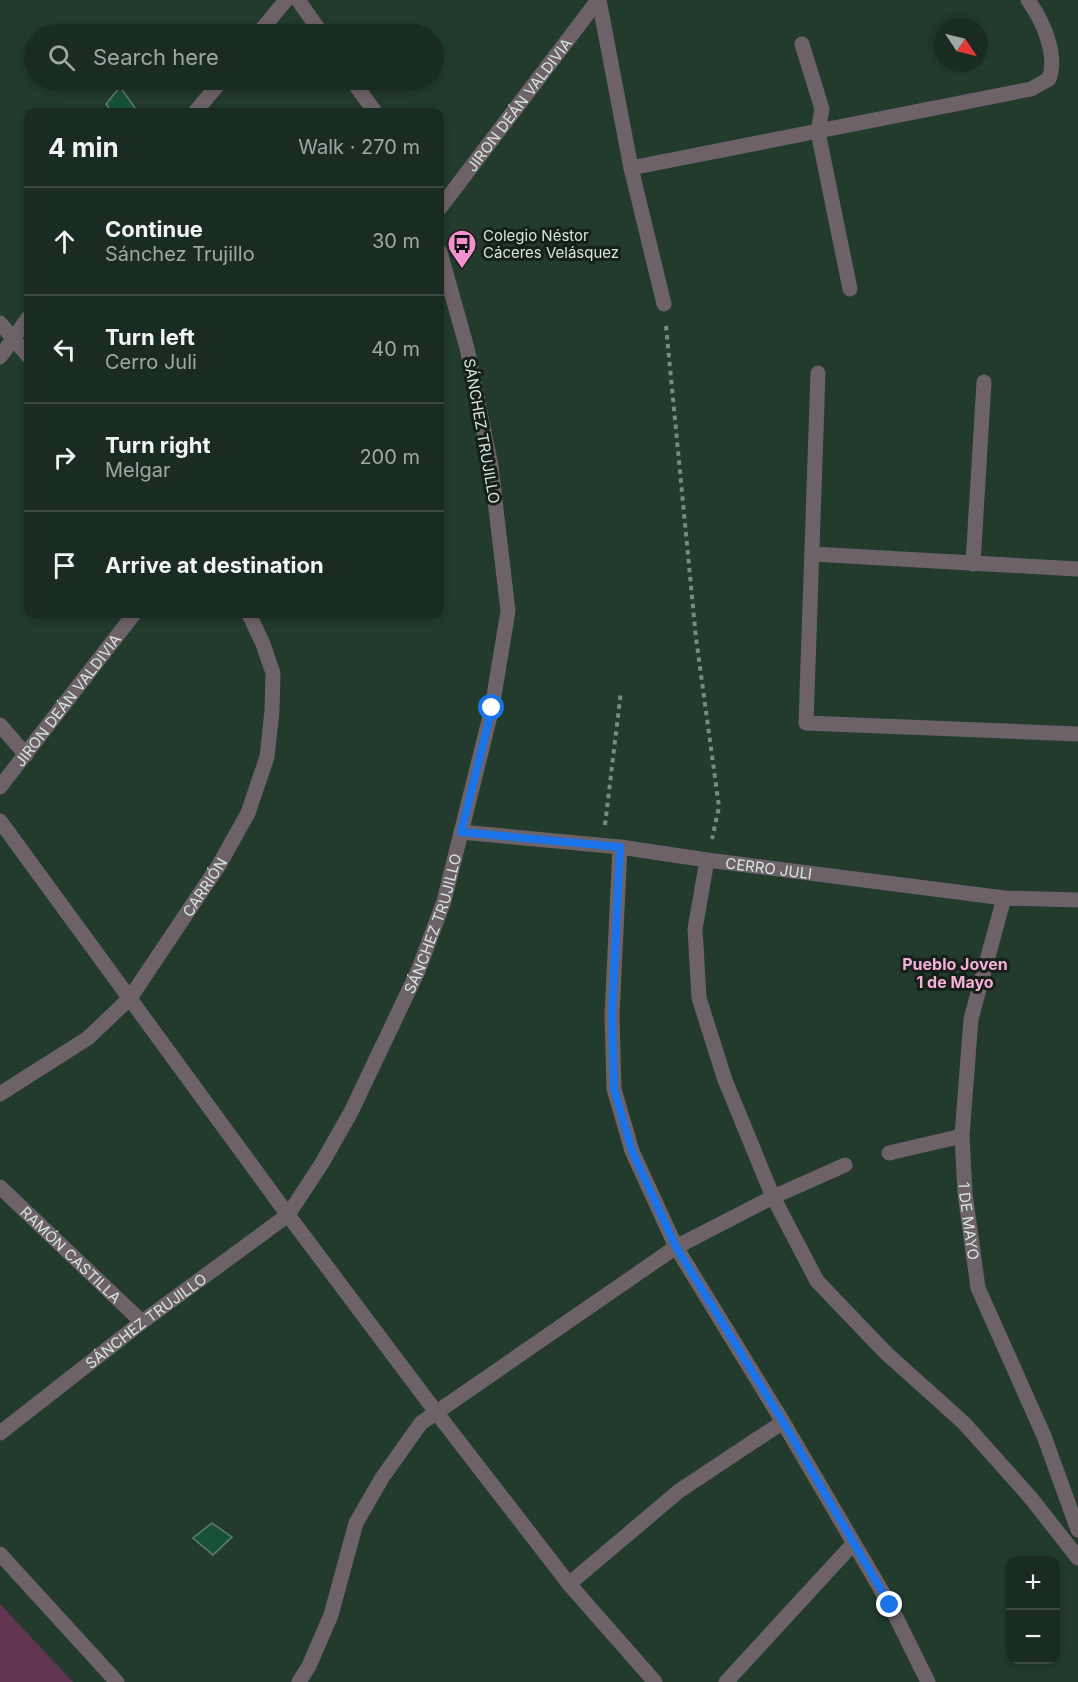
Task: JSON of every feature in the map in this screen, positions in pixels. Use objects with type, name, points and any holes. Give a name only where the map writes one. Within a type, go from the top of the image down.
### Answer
[{"type":"street","points":[[266,24],[286,0]]},
{"type":"street","points":[[298,0],[315,24]]},
{"type":"street","points":[[598,0],[631,168],[664,304]]},
{"type":"street","name":"JIRON DEÁN VALDIVIA","points":[[444,203],[598,0]]},
{"type":"street","points":[[631,168],[1031,89],[1049,79],[1053,67],[1052,50],[1028,0]]},
{"type":"street","points":[[802,44],[822,109],[818,132],[850,289]]},
{"type":"street","points":[[198,108],[214,90]]},
{"type":"street","points":[[359,90],[372,108]]},
{"type":"street","name":"SÁNCHEZ TRUJILLO","points":[[0,1433],[142,1322],[288,1215],[322,1163],[351,1112],[418,971],[444,901],[492,708],[508,611],[491,466],[467,348],[444,266]]},
{"type":"street","points":[[0,323],[24,351]]},
{"type":"street","points":[[0,357],[24,323]]},
{"type":"street","points":[[818,373],[806,723],[1078,734]]},
{"type":"street","points":[[974,564],[984,382]]},
{"type":"street","points":[[812,554],[1078,568]]},
{"type":"street","name":"JIRON DEÁN VALDIVIA","points":[[0,787],[131,618]]},
{"type":"street","name":"CARRIÓN","points":[[0,1094],[88,1038],[130,998],[219,864],[248,813],[267,757],[273,673],[251,618]]},
{"type":"street","points":[[0,725],[26,755]]},
{"type":"street","points":[[0,821],[288,1215],[436,1412],[569,1584],[655,1682]]},
{"type":"street","name":"CERRO JULI","points":[[461,832],[620,847],[1004,898],[1078,900]]},
{"type":"street","points":[[620,847],[612,1015],[614,1089],[632,1151],[676,1247],[783,1422],[890,1605],[928,1682]]},
{"type":"street","points":[[707,860],[695,929],[699,998],[725,1080],[773,1197],[818,1281],[886,1353],[964,1423],[1030,1497],[1078,1558]]},
{"type":"street","name":"1 DE MAYO","points":[[1004,898],[971,1019],[962,1136],[965,1193],[978,1288],[1044,1436],[1078,1530]]},
{"type":"street","points":[[889,1153],[962,1136]]},
{"type":"street","points":[[299,1682],[309,1666],[331,1615],[356,1523],[382,1478],[421,1423],[676,1247],[773,1197],[845,1165]]},
{"type":"street","name":"RAMÓN CASTILLA","points":[[0,1187],[142,1322]]},
{"type":"street","points":[[569,1584],[678,1491],[783,1422]]},
{"type":"street","points":[[726,1682],[854,1544]]},
{"type":"street","points":[[0,1554],[117,1682]]},
{"type":"path","points":[[664,304],[696,638],[719,807],[707,860]]},
{"type":"path","points":[[603,845],[621,691]]},
{"type":"shaded area","points":[[0,1604],[73,1682],[0,1682]]},
{"type":"building","points":[[118,90],[122,90],[135,108],[109,108],[106,104]]},
{"type":"building","points":[[212,1523],[232,1537],[213,1555],[193,1538]]},
{"type":"place","name":"Colegio Néstor Cáceres Velásquez","points":[[462,270]]},
{"type":"district","name":"Pueblo Joven 1 de Mayo","points":[[955,973]]},
{"type":"route","points":[[492,708],[461,832],[620,847],[612,1015],[614,1089],[632,1151],[676,1247],[783,1422],[890,1605]]}]
